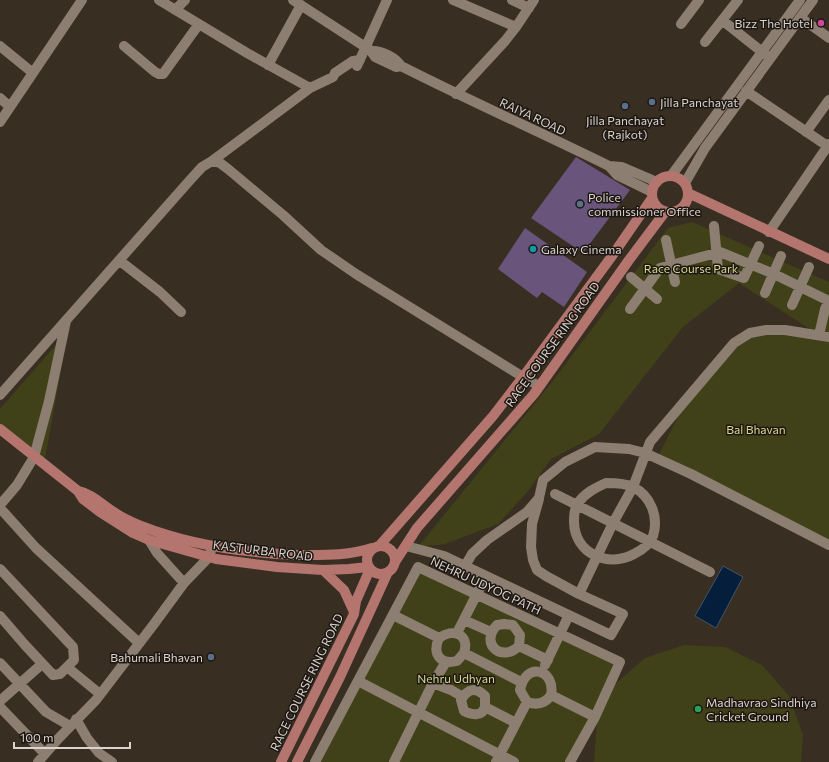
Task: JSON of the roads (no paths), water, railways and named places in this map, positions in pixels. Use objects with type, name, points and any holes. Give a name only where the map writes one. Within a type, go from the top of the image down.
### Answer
[{"type":"main road","points":[[671,176],[681,179],[686,188],[687,202],[681,209],[671,213],[657,207],[652,195],[657,182],[661,178],[671,176]]},
{"type":"main road","points":[[686,188],[770,232],[829,259]]},
{"type":"main road","name":"RACE COURSE RING ROAD","points":[[376,547],[493,416],[608,262],[652,195]]},
{"type":"main road","name":"RACE COURSE RING ROAD","points":[[395,562],[417,528],[539,386],[629,260],[666,212]]},
{"type":"main road","points":[[0,429],[78,491],[87,493],[125,519],[210,552],[259,552],[324,556],[376,547],[388,547],[392,551],[395,556],[395,562],[392,569],[388,572],[340,677],[297,762]]},
{"type":"main road","name":"KASTURBA ROAD","points":[[78,491],[83,499],[100,512],[133,533],[149,540],[210,552],[216,559],[277,567],[323,570],[369,568]]},
{"type":"main road","points":[[376,547],[368,553],[366,558],[369,568],[373,572],[380,574],[388,572]]},
{"type":"main road","name":"RACE COURSE RING ROAD","points":[[281,762],[354,614],[356,601],[369,568]]},
{"type":"main road","points":[[323,570],[344,590],[354,614]]},
{"type":"street","points":[[0,122],[82,0]]},
{"type":"street","points":[[159,0],[268,65],[310,88]]},
{"type":"street","points":[[175,10],[185,0]]},
{"type":"street","points":[[0,395],[202,167],[310,88],[333,77],[335,73],[353,61],[360,60],[369,49],[387,0]]},
{"type":"street","points":[[453,0],[516,27]]},
{"type":"street","points":[[456,94],[516,27],[532,4],[512,0]]},
{"type":"street","points":[[681,24],[699,0]]},
{"type":"street","points":[[705,42],[738,0]]},
{"type":"street","points":[[671,176],[800,0]]},
{"type":"street","points":[[686,188],[705,148],[813,0]]},
{"type":"street","points":[[268,65],[297,2]]},
{"type":"street","name":"RAIYA ROAD","points":[[297,2],[369,49],[375,57],[396,67],[401,66],[456,94],[528,126],[609,166],[617,175],[652,195]]},
{"type":"street","points":[[801,18],[829,38]]},
{"type":"street","points":[[722,20],[771,59]]},
{"type":"street","points":[[124,46],[155,72],[163,74],[199,24]]},
{"type":"street","points":[[0,46],[33,73]]},
{"type":"street","points":[[746,91],[828,146],[770,232]]},
{"type":"street","points":[[0,98],[10,107]]},
{"type":"street","points":[[806,132],[829,100]]},
{"type":"street","points":[[212,161],[220,163],[228,169],[283,215],[321,250],[356,274],[539,386]]},
{"type":"street","points":[[609,166],[622,168],[657,182]]},
{"type":"street","points":[[714,226],[718,270],[744,278],[759,246]]},
{"type":"street","points":[[666,240],[675,282]]},
{"type":"street","points":[[579,594],[613,523],[633,487],[650,442],[734,343],[750,333],[766,330],[785,330],[824,336],[825,309],[829,301],[774,274],[720,252],[660,268],[630,309]]},
{"type":"street","points":[[765,293],[781,256]]},
{"type":"street","points":[[120,261],[160,292],[181,312]]},
{"type":"street","points":[[792,305],[809,267]]},
{"type":"street","points":[[631,277],[657,299]]},
{"type":"street","points":[[0,504],[17,485],[34,457],[49,401],[66,320]]},
{"type":"street","points":[[406,546],[444,556],[611,635],[623,614],[579,594],[537,570],[531,547],[532,524],[543,480],[565,462],[595,447],[629,448],[645,453],[691,474],[829,545]]},
{"type":"street","points":[[606,483],[621,484],[633,487],[650,502],[654,512],[655,524],[651,542],[640,551],[623,559],[604,559],[598,557],[581,544],[576,538],[574,515],[576,505],[596,487],[606,483]]},
{"type":"street","points":[[555,494],[710,572]]},
{"type":"street","points":[[464,566],[472,554],[487,540],[527,512],[539,498]]},
{"type":"street","points":[[0,508],[36,548],[140,643]]},
{"type":"street","points":[[149,540],[157,553],[184,583]]},
{"type":"street","points":[[0,707],[42,758],[100,694],[184,583],[210,552]]},
{"type":"street","name":"NEHRU UDYOG PATH","points":[[315,762],[418,567],[620,662],[595,717],[570,762]]},
{"type":"street","points":[[0,570],[74,646],[74,660],[60,674],[53,675],[4,627],[0,616]]},
{"type":"street","points":[[457,633],[486,576]]},
{"type":"street","points":[[393,615],[438,638]]},
{"type":"street","points":[[541,672],[569,615]]},
{"type":"street","points":[[464,620],[491,632]]},
{"type":"street","points":[[497,625],[513,625],[520,635],[519,646],[514,651],[502,653],[494,650],[490,643],[491,632],[497,625]]},
{"type":"street","points":[[449,632],[457,633],[462,636],[466,648],[464,654],[457,661],[446,662],[439,657],[436,651],[438,638],[449,632]]},
{"type":"street","points":[[519,646],[548,660]]},
{"type":"street","points":[[464,654],[521,682]]},
{"type":"street","points":[[394,762],[433,683],[446,662]]},
{"type":"street","points":[[0,664],[20,683],[46,712],[73,723],[99,753],[112,762]]},
{"type":"street","points":[[0,701],[42,664]]},
{"type":"street","points":[[68,667],[100,694]]},
{"type":"street","points":[[534,671],[541,672],[548,677],[551,684],[551,695],[548,700],[544,702],[533,704],[527,702],[520,690],[521,682],[527,674],[534,671]]},
{"type":"street","points":[[358,681],[418,712],[498,758],[514,762]]},
{"type":"street","points":[[433,683],[451,690],[462,697]]},
{"type":"street","points":[[472,690],[479,691],[485,696],[485,707],[481,714],[470,714],[464,711],[461,700],[462,697],[465,693],[472,690]]},
{"type":"street","points":[[551,695],[595,717]]},
{"type":"street","points":[[498,758],[527,702]]},
{"type":"street","points":[[485,707],[516,723]]},
{"type":"water","points":[[723,566],[743,577],[716,628],[695,616]]},
{"type":"place","name":"Bizz The Hotel","points":[[821,23]]},
{"type":"place","name":"Jilla Panchayat","points":[[652,102]]},
{"type":"place","name":"Jilla Panchayat (Rajkot)","points":[[625,106]]},
{"type":"place","name":"Police commissioner Office","points":[[580,204]]},
{"type":"place","name":"Galaxy Cinema","points":[[533,249]]},
{"type":"place","name":"Bahumali Bhavan","points":[[211,657]]},
{"type":"place","name":"Madhavrao Sindhiya Cricket Ground","points":[[698,709]]},
{"type":"park label","name":"Race Course Park","points":[[691,268]]},
{"type":"park label","name":"Bal Bhavan","points":[[756,429]]},
{"type":"park label","name":"Nehru Udhyan","points":[[456,678]]}]
